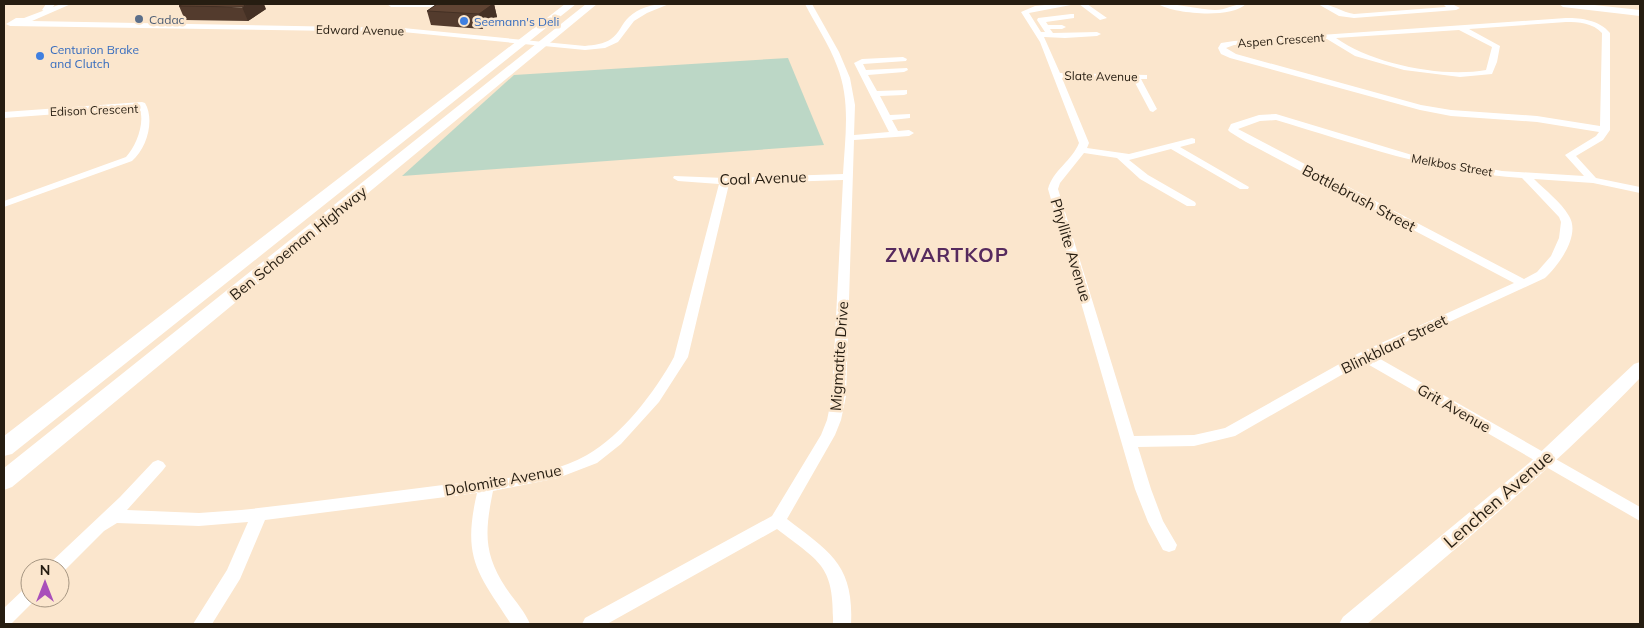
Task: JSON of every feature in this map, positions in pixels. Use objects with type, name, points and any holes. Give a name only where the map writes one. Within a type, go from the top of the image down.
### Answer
[{"type":"highway","name":"Ben Schoeman Highway","points":[[4,448],[571,4]]},
{"type":"highway","name":"Ben Schoeman Highway","points":[[4,483],[592,4]]},
{"type":"main road","points":[[391,4],[454,4]]},
{"type":"main road","points":[[1568,4],[1640,14]]},
{"type":"main road","points":[[1617,4],[1640,6]]},
{"type":"main road","name":"Lenchen Avenue","points":[[1351,624],[1545,459],[1603,407],[1640,368]]},
{"type":"street","points":[[14,23],[49,7],[61,4]]},
{"type":"street","points":[[14,23],[67,4]]},
{"type":"street","name":"Edward Avenue","points":[[14,23],[398,30],[578,47],[602,46],[615,40],[631,19],[644,11],[665,4]]},
{"type":"street","name":"Migmatite Drive","points":[[778,521],[828,435],[837,409],[851,105],[847,78],[836,51],[808,4]]},
{"type":"street","points":[[1072,4],[1027,10],[1025,14],[1044,31],[1060,36],[1098,34]]},
{"type":"street","points":[[1083,4],[1103,18]]},
{"type":"street","points":[[1162,4],[1208,12],[1234,9],[1242,4]]},
{"type":"street","points":[[1322,4],[1348,15],[1372,14],[1413,7]]},
{"type":"street","points":[[1394,4],[1413,7],[1444,6]]},
{"type":"street","points":[[1333,10],[1348,7]]},
{"type":"street","points":[[1361,10],[1372,14]]},
{"type":"street","points":[[1071,16],[1042,19],[1058,76],[1082,138],[1082,150],[1121,157],[1134,157],[1192,141]]},
{"type":"street","name":"Aspen Crescent","points":[[1569,20],[1586,22],[1604,29],[1606,33],[1605,130],[1537,119],[1460,114],[1420,108],[1233,56],[1222,48],[1224,45],[1234,43],[1460,27],[1569,20]]},
{"type":"street","points":[[1044,31],[1062,27]]},
{"type":"street","points":[[1328,36],[1361,55],[1423,71],[1445,74],[1489,72],[1496,46],[1460,27]]},
{"type":"street","points":[[895,134],[858,62],[903,58]]},
{"type":"street","points":[[863,73],[904,70]]},
{"type":"street","name":"Slate Avenue","points":[[1058,76],[1140,77],[1152,110]]},
{"type":"street","points":[[874,94],[904,92]]},
{"type":"street","name":"Edison Crescent","points":[[4,115],[142,105],[146,113],[139,147],[135,155],[4,204]]},
{"type":"street","points":[[886,118],[908,116]]},
{"type":"street","name":"Melkbos Street","points":[[1269,116],[1286,119],[1402,156],[1467,169],[1525,176],[1594,180],[1640,190]]},
{"type":"street","name":"Bottlebrush Street","points":[[1269,116],[1237,124],[1233,129],[1249,140],[1524,283]]},
{"type":"street","points":[[1594,180],[1570,155],[1600,138],[1605,130]]},
{"type":"street","points":[[850,138],[909,133]]},
{"type":"street","points":[[1172,146],[1244,186]]},
{"type":"street","name":"Phyllite Avenue","points":[[1082,150],[1055,181],[1053,189],[1144,490],[1156,522],[1170,545]]},
{"type":"street","points":[[1121,157],[1144,176],[1191,204]]},
{"type":"street","name":"Blinkblaar Street","points":[[1130,441],[1192,442],[1212,439],[1230,432],[1364,356],[1524,283],[1550,269],[1568,226],[1564,216],[1525,176]]},
{"type":"street","name":"Coal Avenue","points":[[678,178],[725,181],[847,177]]},
{"type":"street","name":"Dolomite Avenue","points":[[125,509],[192,520],[260,514],[545,476],[561,472],[593,458],[622,433],[667,382],[681,357],[725,181]]},
{"type":"street","name":"Grit Avenue","points":[[1364,356],[1640,515]]},
{"type":"street","points":[[66,558],[99,526],[125,509],[158,466]]},
{"type":"street","points":[[486,485],[478,538],[480,555],[489,574],[521,624]]},
{"type":"street","points":[[202,624],[234,574],[260,514]]},
{"type":"street","points":[[591,624],[778,521],[830,563],[838,574],[843,595],[842,624]]},
{"type":"street","points":[[4,619],[20,604]]},
{"type":"green space","points":[[788,58],[824,145],[402,176],[514,75]]},
{"type":"building","points":[[183,4],[247,4],[242,7],[179,6]]},
{"type":"building","points":[[437,4],[493,4],[479,14],[427,11]]},
{"type":"place","name":"Cadac","points":[[139,19]]},
{"type":"place","name":"Seemann's Deli","points":[[464,21]]},
{"type":"place","name":"Centurion Brake and Clutch","points":[[40,56]]},
{"type":"district","name":"ZWARTKOP","points":[[947,254]]}]
